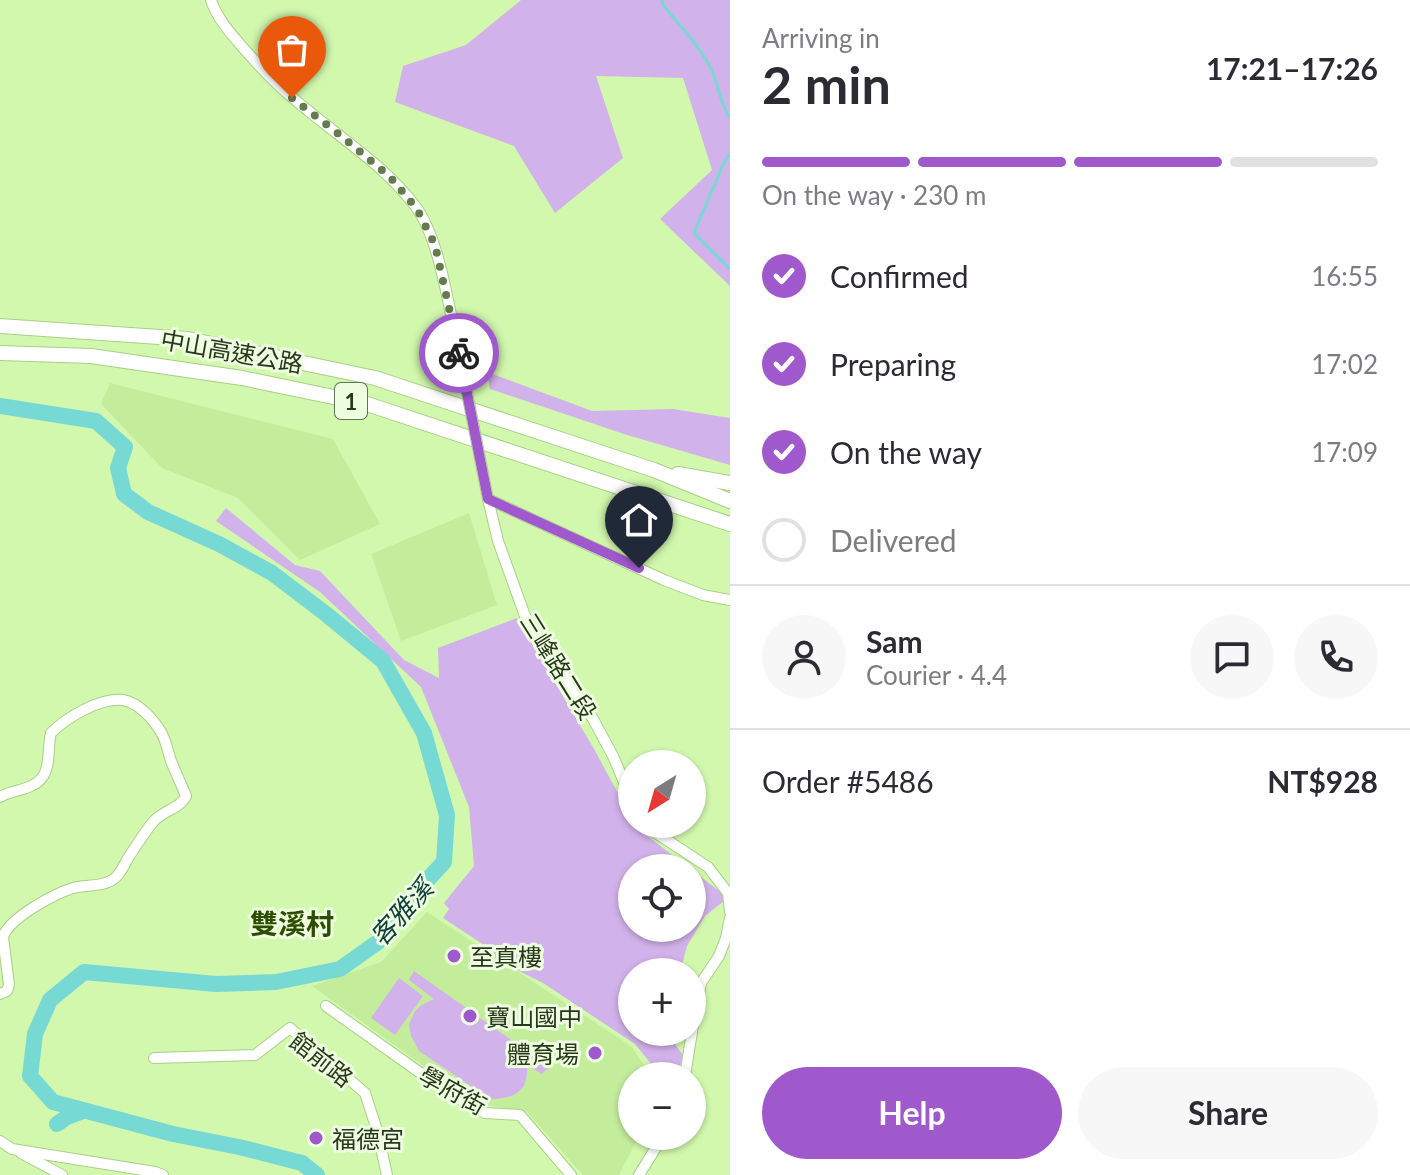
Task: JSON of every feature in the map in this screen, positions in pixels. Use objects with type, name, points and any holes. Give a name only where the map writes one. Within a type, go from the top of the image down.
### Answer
[{"type":"highway","name":"中山高速公路","points":[[0,326],[188,339],[375,378],[654,470],[730,501]]},
{"type":"highway","name":"中山高速公路","points":[[0,353],[91,356],[242,378],[367,404],[730,524]]},
{"type":"highway","points":[[654,470],[730,483]]},
{"type":"street","name":"三峰路二段","points":[[211,0],[228,31],[256,62],[292,98],[390,177],[417,209],[435,245],[498,541],[525,616],[593,719],[618,768]]},
{"type":"street","points":[[488,499],[664,580],[703,595],[730,600]]},
{"type":"street","points":[[0,797],[32,786],[43,778],[48,767],[51,733],[58,726],[97,705],[125,700],[146,713],[162,734],[186,796],[183,802],[161,814],[152,823],[114,880],[75,887],[54,896],[5,929],[3,937],[9,985],[7,991],[0,994]]},
{"type":"street","points":[[664,838],[708,867],[728,893],[730,915],[726,938],[706,976]]},
{"type":"street","name":"學府街","points":[[326,1006],[450,1094],[485,1113],[520,1115],[571,1175]]},
{"type":"street","name":"館前路","points":[[154,1058],[255,1055],[290,1028],[365,1093],[387,1175]]},
{"type":"street","points":[[0,1141],[62,1175]]},
{"type":"street","points":[[12,1149],[163,1175]]},
{"type":"street","points":[[639,1175],[654,1150]]},
{"type":"shaded area","points":[[521,0],[730,0],[730,286],[660,219],[712,170],[683,78],[596,76],[623,158],[555,213],[514,146],[395,102],[403,66],[466,45]]},
{"type":"shaded area","points":[[487,372],[592,411],[673,409],[730,418],[730,465],[624,434],[490,389]]},
{"type":"shaded area","points":[[110,383],[333,439],[380,524],[300,560],[238,498],[162,468],[101,404]]},
{"type":"shaded area","points":[[226,508],[295,565],[320,571],[404,660],[439,678],[438,648],[517,618],[618,793],[618,838],[650,838],[671,854],[618,854],[618,942],[689,942],[684,958],[618,958],[618,1033],[543,983],[499,961],[484,945],[443,918],[449,909],[444,903],[474,866],[469,807],[421,687],[320,592],[216,521]]},
{"type":"shaded area","points":[[469,513],[497,605],[401,641],[371,554]]},
{"type":"shaded area","points":[[706,881],[728,898],[706,915]]},
{"type":"shaded area","name":"寶山國中","points":[[427,912],[618,1037],[618,1046],[631,1046],[642,1062],[618,1062],[618,1150],[632,1150],[619,1175],[583,1175],[527,1112],[486,1105],[450,1085],[312,986],[381,962]]},
{"type":"shaded area","points":[[414,971],[549,1067],[542,1074],[527,1065],[526,1081],[519,1092],[490,1099],[419,1051],[409,1024],[415,1011],[434,999],[409,980]]},
{"type":"shaded area","points":[[399,978],[423,996],[395,1035],[371,1018]]},
{"type":"shaded area","points":[[637,1046],[676,1046],[683,1055],[681,1062],[650,1062]]},
{"type":"waterway","points":[[662,0],[707,62],[730,118]]},
{"type":"waterway","points":[[730,153],[694,233],[730,269]]},
{"type":"waterway","name":"客雅溪","points":[[0,406],[96,421],[125,447],[118,468],[124,494],[148,512],[219,544],[272,573],[326,614],[383,661],[424,733],[447,815],[444,862],[409,900],[378,942],[340,969],[276,982],[216,984],[84,972],[50,1000],[35,1034],[30,1076],[53,1102],[173,1134],[302,1163],[317,1175]]},
{"type":"waterway","points":[[57,1124],[83,1111]]},
{"type":"way so far","points":[[292,98],[390,177],[417,209],[435,245],[459,353]]},
{"type":"place","name":"至真樓","points":[[454,956]]},
{"type":"place","name":"寶山國中","points":[[470,1016]]},
{"type":"place","name":"體育場","points":[[595,1053]]},
{"type":"place","name":"福德宮","points":[[316,1138]]},
{"type":"district","name":"雙溪村","points":[[292,923]]},
{"type":"route","points":[[459,353],[488,499],[639,568]]}]
